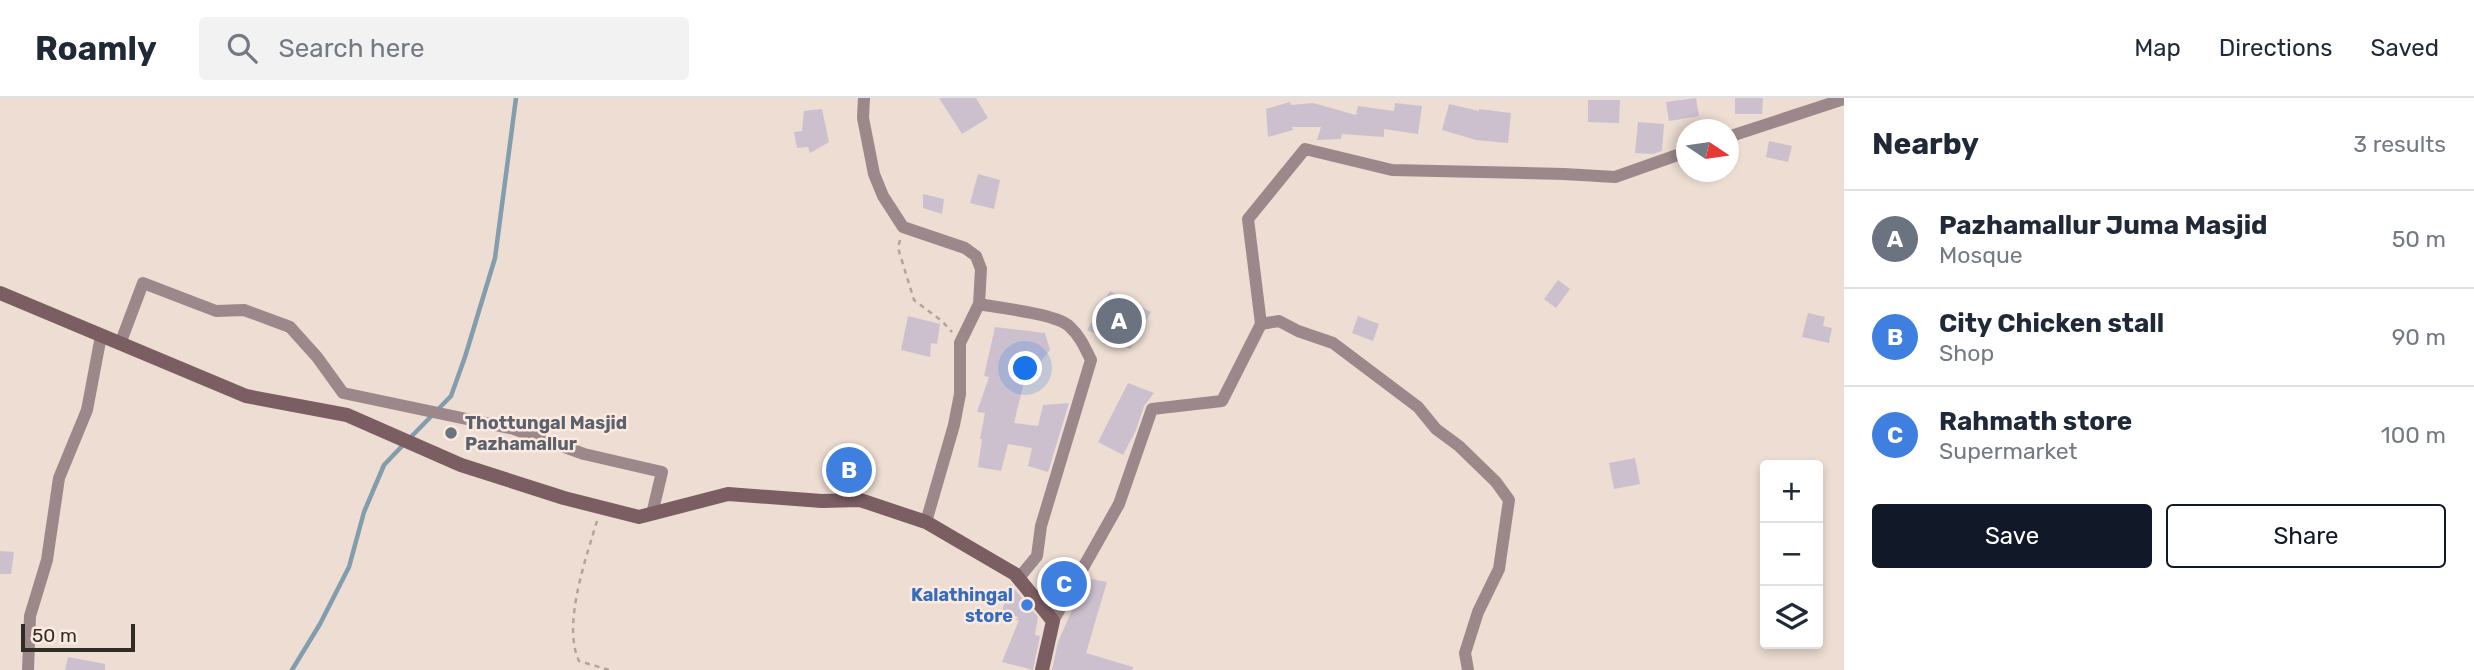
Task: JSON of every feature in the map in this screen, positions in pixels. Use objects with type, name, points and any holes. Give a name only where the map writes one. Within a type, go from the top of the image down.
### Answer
[{"type":"street","points":[[864,98],[863,118],[874,174],[883,196],[903,227],[965,247],[976,256],[981,269],[979,304],[960,343],[960,394],[926,522]]},
{"type":"street","points":[[1739,133],[1844,99]]},
{"type":"street","points":[[1042,670],[1053,621],[1119,504],[1152,409],[1222,401],[1261,324],[1248,219],[1305,149],[1392,170],[1615,177],[1676,156]]},
{"type":"street","points":[[121,344],[143,283],[216,311],[244,310],[290,327],[317,357],[342,393],[514,429],[584,454],[662,472],[652,514]]},
{"type":"street","points":[[0,293],[246,396],[347,415],[461,465],[564,498],[639,517],[728,494],[822,501],[860,500],[926,522],[1015,574],[1053,621]]},
{"type":"street","points":[[979,304],[1069,324],[1091,360],[1041,526],[1037,556],[1018,579]]},
{"type":"street","points":[[1261,324],[1279,321],[1298,331],[1333,342],[1418,407],[1436,429],[1459,446],[1496,482],[1510,500],[1499,569],[1478,612],[1465,653],[1468,670]]},
{"type":"street","points":[[28,670],[30,616],[47,560],[58,478],[87,410],[101,336]]},
{"type":"path","points":[[903,227],[898,248],[915,300],[942,321],[960,343]]},
{"type":"path","points":[[600,507],[575,612],[573,649],[579,661],[609,670]]},
{"type":"building","points":[[939,98],[976,98],[988,118],[962,134]]},
{"type":"building","points":[[1696,98],[1699,116],[1669,121],[1666,102]]},
{"type":"building","points":[[1735,98],[1763,98],[1762,114],[1735,114]]},
{"type":"building","points":[[1588,100],[1620,100],[1619,123],[1588,122]]},
{"type":"building","points":[[1290,102],[1291,105],[1313,103],[1356,115],[1358,106],[1394,111],[1395,103],[1422,106],[1418,134],[1384,129],[1384,137],[1342,134],[1341,139],[1317,140],[1321,127],[1292,127],[1293,130],[1268,137],[1266,109]]},
{"type":"building","points":[[1449,104],[1479,111],[1511,113],[1508,143],[1476,140],[1442,130]]},
{"type":"building","points":[[822,109],[829,142],[810,153],[808,147],[797,148],[794,132],[802,131],[804,111]]},
{"type":"building","points":[[1638,122],[1664,124],[1662,151],[1653,154],[1635,153]]},
{"type":"building","points":[[1769,141],[1792,146],[1788,162],[1766,157]]},
{"type":"building","points":[[978,174],[1000,180],[994,209],[970,203]]},
{"type":"building","points":[[923,194],[944,199],[942,214],[923,208]]},
{"type":"building","points":[[1558,280],[1570,289],[1556,308],[1544,299]]},
{"type":"building","points":[[1110,291],[1151,312],[1130,349],[1087,330]]},
{"type":"building","points":[[1808,313],[1825,317],[1823,326],[1832,328],[1829,343],[1802,337]]},
{"type":"building","points":[[908,316],[940,324],[937,344],[931,343],[930,357],[901,350]]},
{"type":"building","points":[[1358,316],[1379,324],[1373,341],[1352,333]]},
{"type":"building","points":[[995,327],[1045,333],[1050,350],[1024,382],[1014,423],[1038,426],[1043,405],[1069,403],[1048,472],[1028,466],[1032,448],[1008,444],[1001,471],[978,467],[985,413],[977,412],[989,377],[984,376]]},
{"type":"building","points":[[1128,383],[1154,393],[1144,406],[1136,430],[1123,455],[1098,442]]},
{"type":"building","points":[[1635,458],[1640,484],[1614,489],[1609,463]]},
{"type":"building","points":[[0,551],[14,552],[11,574],[0,574]]},
{"type":"building","points":[[1053,561],[1074,566],[1060,591],[1044,589]]},
{"type":"building","points":[[1087,578],[1107,582],[1086,653],[1133,667],[1132,670],[1052,670],[1058,642]]},
{"type":"building","points":[[1010,584],[1038,617],[1035,635],[1040,636],[1033,670],[1002,662],[1019,620],[1016,620],[1018,617],[1002,611]]},
{"type":"building","points":[[68,657],[105,664],[105,670],[65,670]]},
{"type":"waterway","points":[[410,438],[451,396],[465,357],[495,258],[516,98]]},
{"type":"waterway","points":[[292,670],[320,624],[349,567],[364,512],[384,465],[404,444]]},
{"type":"place","name":"Pazhamallur Juma Masjid","points":[[1119,321]]},
{"type":"place","name":"Thottungal Masjid Pazhamallur","points":[[451,433]]},
{"type":"place","name":"City Chicken stall","points":[[849,470]]},
{"type":"place","name":"Rahmath store","points":[[1064,584]]},
{"type":"place","name":"Kalathingal store","points":[[1027,605]]}]
